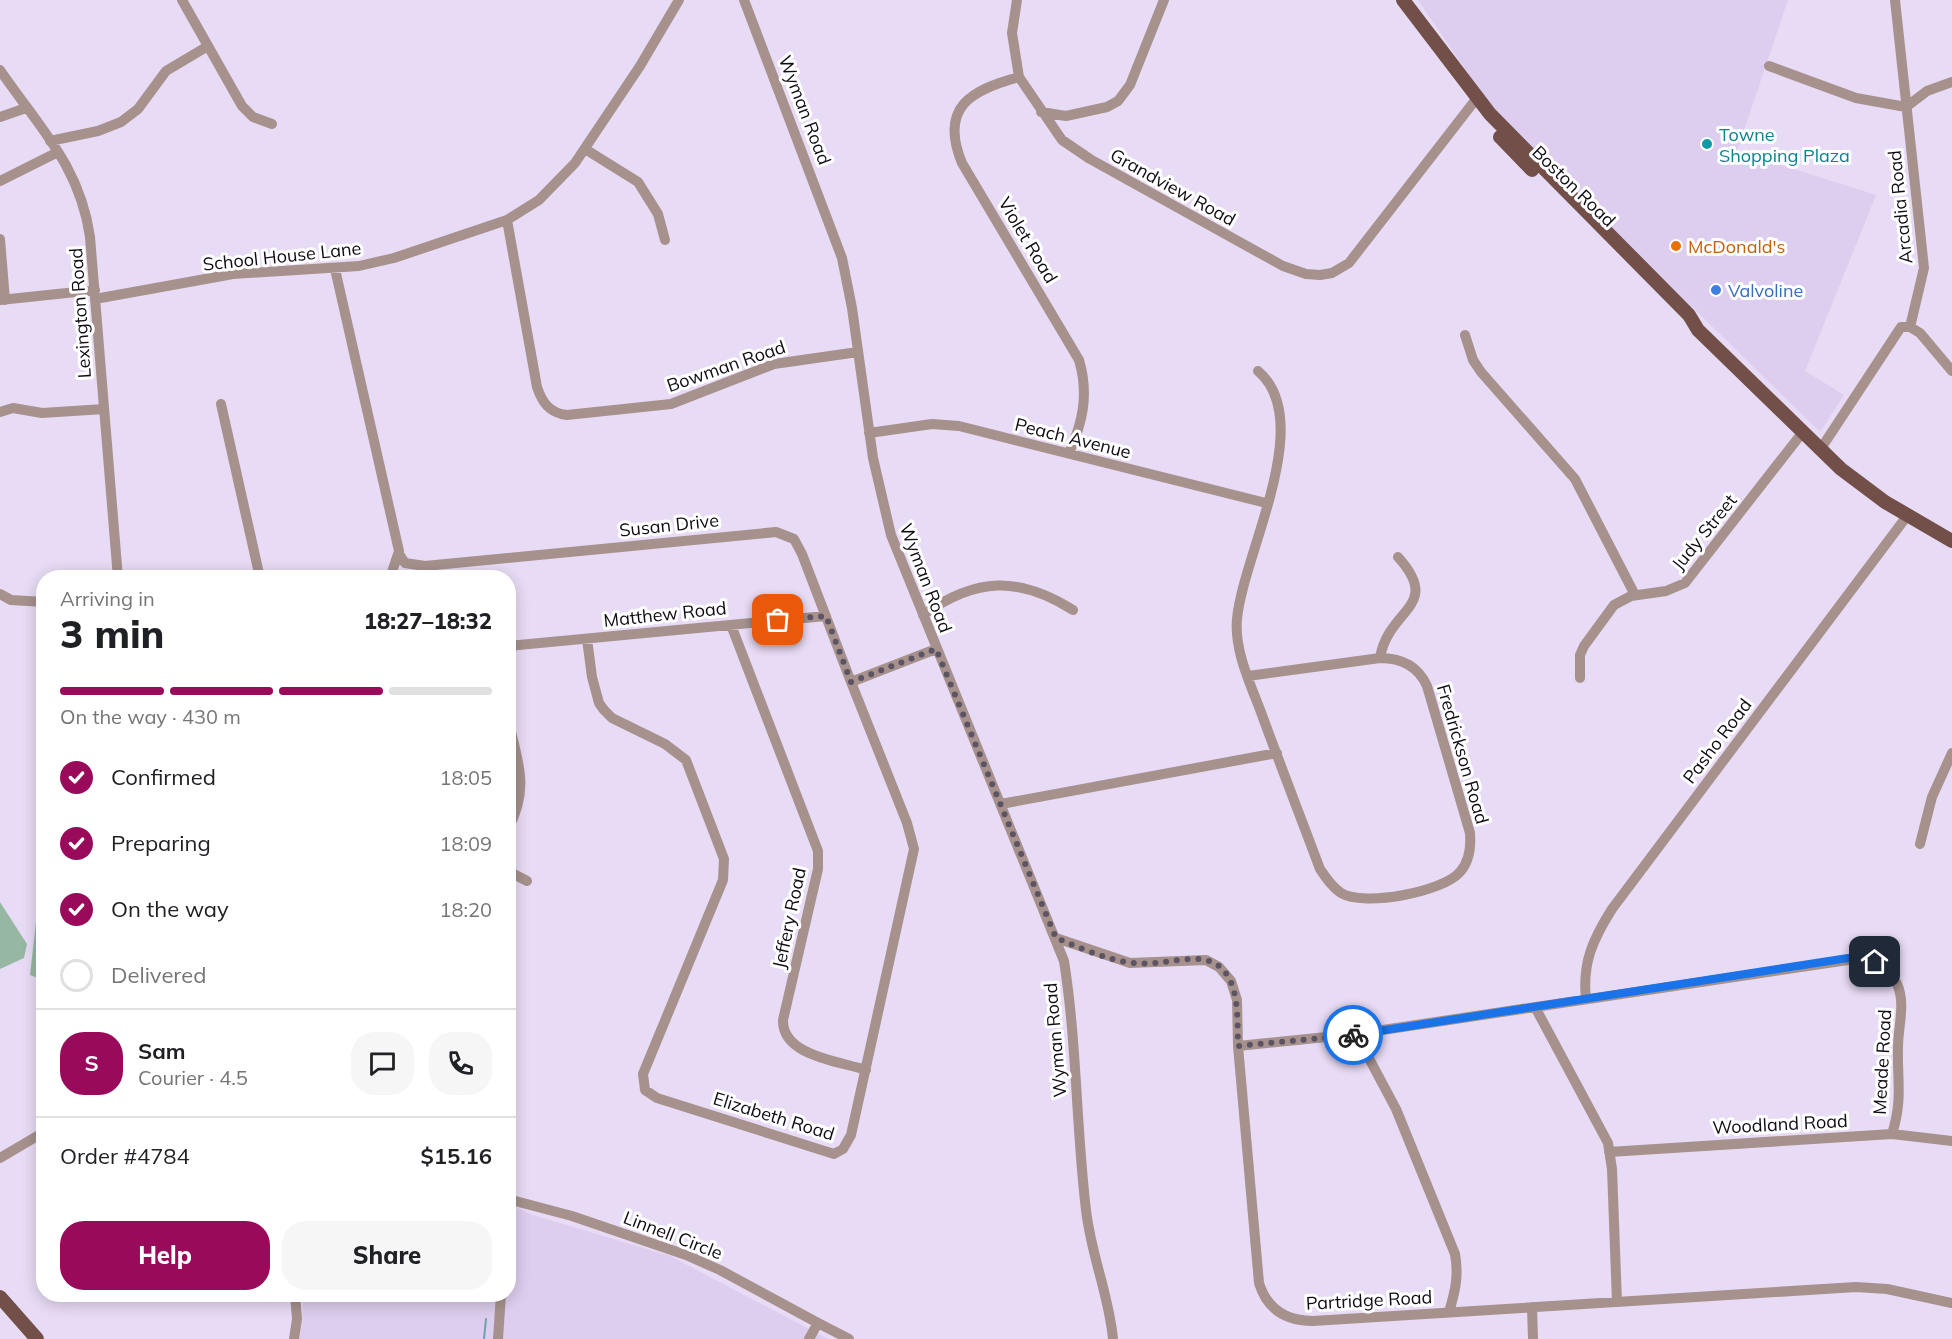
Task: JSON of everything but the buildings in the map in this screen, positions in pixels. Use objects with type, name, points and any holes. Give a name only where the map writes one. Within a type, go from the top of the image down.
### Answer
[{"type":"main road","name":"Boston Road","points":[[1403,0],[1442,54],[1473,103],[1513,152],[1685,322],[1698,330],[1820,450],[1867,489],[1907,516],[1952,541]]},
{"type":"main road","name":"Boston Road","points":[[1442,54],[1507,132],[1651,275],[1689,315],[1698,330]]},
{"type":"main road","points":[[0,1297],[37,1339]]},
{"type":"street","points":[[182,0],[247,112],[272,124]]},
{"type":"street","name":"School House Lane","points":[[3,300],[95,295],[233,274],[335,269],[394,258],[507,220],[548,192],[585,149],[640,66],[679,0]]},
{"type":"street","name":"Wyman Road","points":[[744,0],[837,242],[850,298],[883,508],[936,649],[1064,961],[1068,983],[1086,1211],[1091,1247],[1110,1306],[1113,1339]]},
{"type":"street","name":"Grandview Road","points":[[1017,0],[1012,33],[1019,77],[1062,140],[1084,156],[1283,266],[1306,274],[1320,275],[1340,270],[1349,263],[1473,103]]},
{"type":"street","points":[[1041,112],[1066,116],[1107,107],[1118,101],[1130,85],[1164,0]]},
{"type":"street","name":"Arcadia Road","points":[[1894,0],[1924,268],[1910,327]]},
{"type":"street","points":[[50,141],[98,131],[121,122],[138,109],[166,71],[208,46]]},
{"type":"street","points":[[1769,66],[1856,98],[1906,107],[1927,91],[1952,82]]},
{"type":"street","name":"Lexington Road","points":[[0,70],[58,152],[83,197],[90,237],[117,570]]},
{"type":"street","name":"Violet Road","points":[[1019,77],[979,91],[963,103],[954,120],[954,140],[962,163],[1079,360],[1085,386],[1085,402],[1080,427],[1069,453]]},
{"type":"street","points":[[0,117],[26,108]]},
{"type":"street","points":[[585,149],[638,182],[658,214],[665,240]]},
{"type":"street","points":[[0,181],[58,152]]},
{"type":"street","name":"Bowman Road","points":[[507,220],[537,387],[544,404],[555,412],[567,415],[671,404],[690,399],[774,364],[858,352]]},
{"type":"street","points":[[0,239],[3,300]]},
{"type":"street","points":[[335,269],[399,554],[393,570]]},
{"type":"street","points":[[1820,450],[1901,327],[1910,327],[1920,333],[1952,371]]},
{"type":"street","points":[[1465,335],[1473,360],[1481,372],[1575,479],[1635,595]]},
{"type":"street","name":"Fredrickson Road","points":[[1248,676],[1380,658],[1408,664],[1421,675],[1427,686],[1470,833],[1471,847],[1461,871],[1451,880],[1415,892],[1367,899],[1342,893],[1320,869],[1276,753],[1248,676],[1238,644],[1237,616],[1277,465],[1282,434],[1280,412],[1270,381],[1258,371]]},
{"type":"street","points":[[221,404],[258,570]]},
{"type":"street","points":[[0,412],[13,408],[42,412],[104,409]]},
{"type":"street","name":"Peach Avenue","points":[[870,433],[932,424],[959,426],[1266,503]]},
{"type":"street","name":"Judy Street","points":[[1580,678],[1581,651],[1592,632],[1614,605],[1635,595],[1670,590],[1691,578],[1802,433]]},
{"type":"street","name":"Pasho Road","points":[[1586,999],[1584,983],[1587,955],[1594,937],[1612,909],[1907,516]]},
{"type":"street","name":"Susan Drive","points":[[399,554],[405,563],[425,566],[754,533],[784,534],[797,544],[851,682]]},
{"type":"street","points":[[1380,658],[1385,636],[1411,604],[1416,593],[1414,576],[1398,557]]},
{"type":"street","points":[[923,615],[938,605],[967,592],[1003,585],[1028,588],[1073,610]]},
{"type":"street","points":[[0,594],[11,600],[36,602]]},
{"type":"street","name":"Matthew Road","points":[[516,645],[826,616]]},
{"type":"street","name":"Jeffery Road","points":[[731,625],[818,851],[818,869],[783,1020],[785,1035],[797,1048],[866,1070]]},
{"type":"street","name":"Elizabeth Road","points":[[587,639],[592,677],[599,703],[612,718],[665,744],[686,760],[724,859],[723,880],[643,1074],[645,1090],[657,1098],[834,1154],[843,1149],[851,1135],[914,849],[907,823],[851,682]]},
{"type":"street","points":[[851,682],[936,649]]},
{"type":"street","points":[[1001,804],[1276,753]]},
{"type":"street","points":[[1920,844],[1932,797],[1952,753]]},
{"type":"street","points":[[516,755],[522,781],[516,816]]},
{"type":"street","points":[[516,875],[527,881]]},
{"type":"street","name":"Partridge Road","points":[[1056,938],[1120,961],[1148,964],[1194,959],[1212,963],[1226,974],[1235,990],[1258,1272],[1261,1289],[1269,1303],[1282,1314],[1300,1321],[1856,1287],[1887,1289],[1952,1303]]},
{"type":"street","name":"Meade Road","points":[[1238,1046],[1356,1034],[1848,958],[1875,962],[1895,980],[1901,995],[1898,1048],[1900,1105],[1892,1134]]},
{"type":"street","points":[[1535,1007],[1599,1124],[1610,1152],[1617,1302]]},
{"type":"street","points":[[1356,1034],[1396,1109],[1455,1254],[1458,1271],[1457,1286],[1449,1312]]},
{"type":"street","name":"Woodland Road","points":[[1610,1152],[1892,1134],[1952,1141]]},
{"type":"street","points":[[0,1158],[36,1137]]},
{"type":"street","name":"Linnell Circle","points":[[516,1201],[572,1216],[686,1255],[720,1270],[849,1339]]},
{"type":"street","points":[[294,1339],[297,1319],[296,1302]]},
{"type":"street","points":[[498,1339],[500,1302]]},
{"type":"street","points":[[1532,1307],[1533,1339]]},
{"type":"street","points":[[809,1339],[818,1323]]},
{"type":"shaded area","points":[[1418,0],[1788,0],[1737,151],[1876,195],[1805,371],[1844,395],[1820,432],[1524,142],[1487,101]]},
{"type":"shaded area","points":[[516,1207],[530,1214],[670,1256],[828,1339],[300,1339],[303,1302],[516,1302]]},
{"type":"green space","points":[[0,902],[27,944],[24,958],[0,969]]},
{"type":"green space","points":[[36,922],[36,977],[30,975]]},
{"type":"waterway","points":[[484,1339],[486,1319]]},
{"type":"way so far","points":[[778,620],[826,616],[851,682],[936,649],[1056,938],[1120,961],[1138,964],[1194,959],[1212,963],[1226,974],[1235,990],[1238,1010],[1238,1046],[1353,1035]]},
{"type":"place","name":"Towne Shopping Plaza","points":[[1707,144]]},
{"type":"place","name":"McDonald's","points":[[1676,246]]},
{"type":"place","name":"Valvoline","points":[[1716,290]]},
{"type":"route","points":[[1353,1035],[1853,957],[1875,962]]}]
